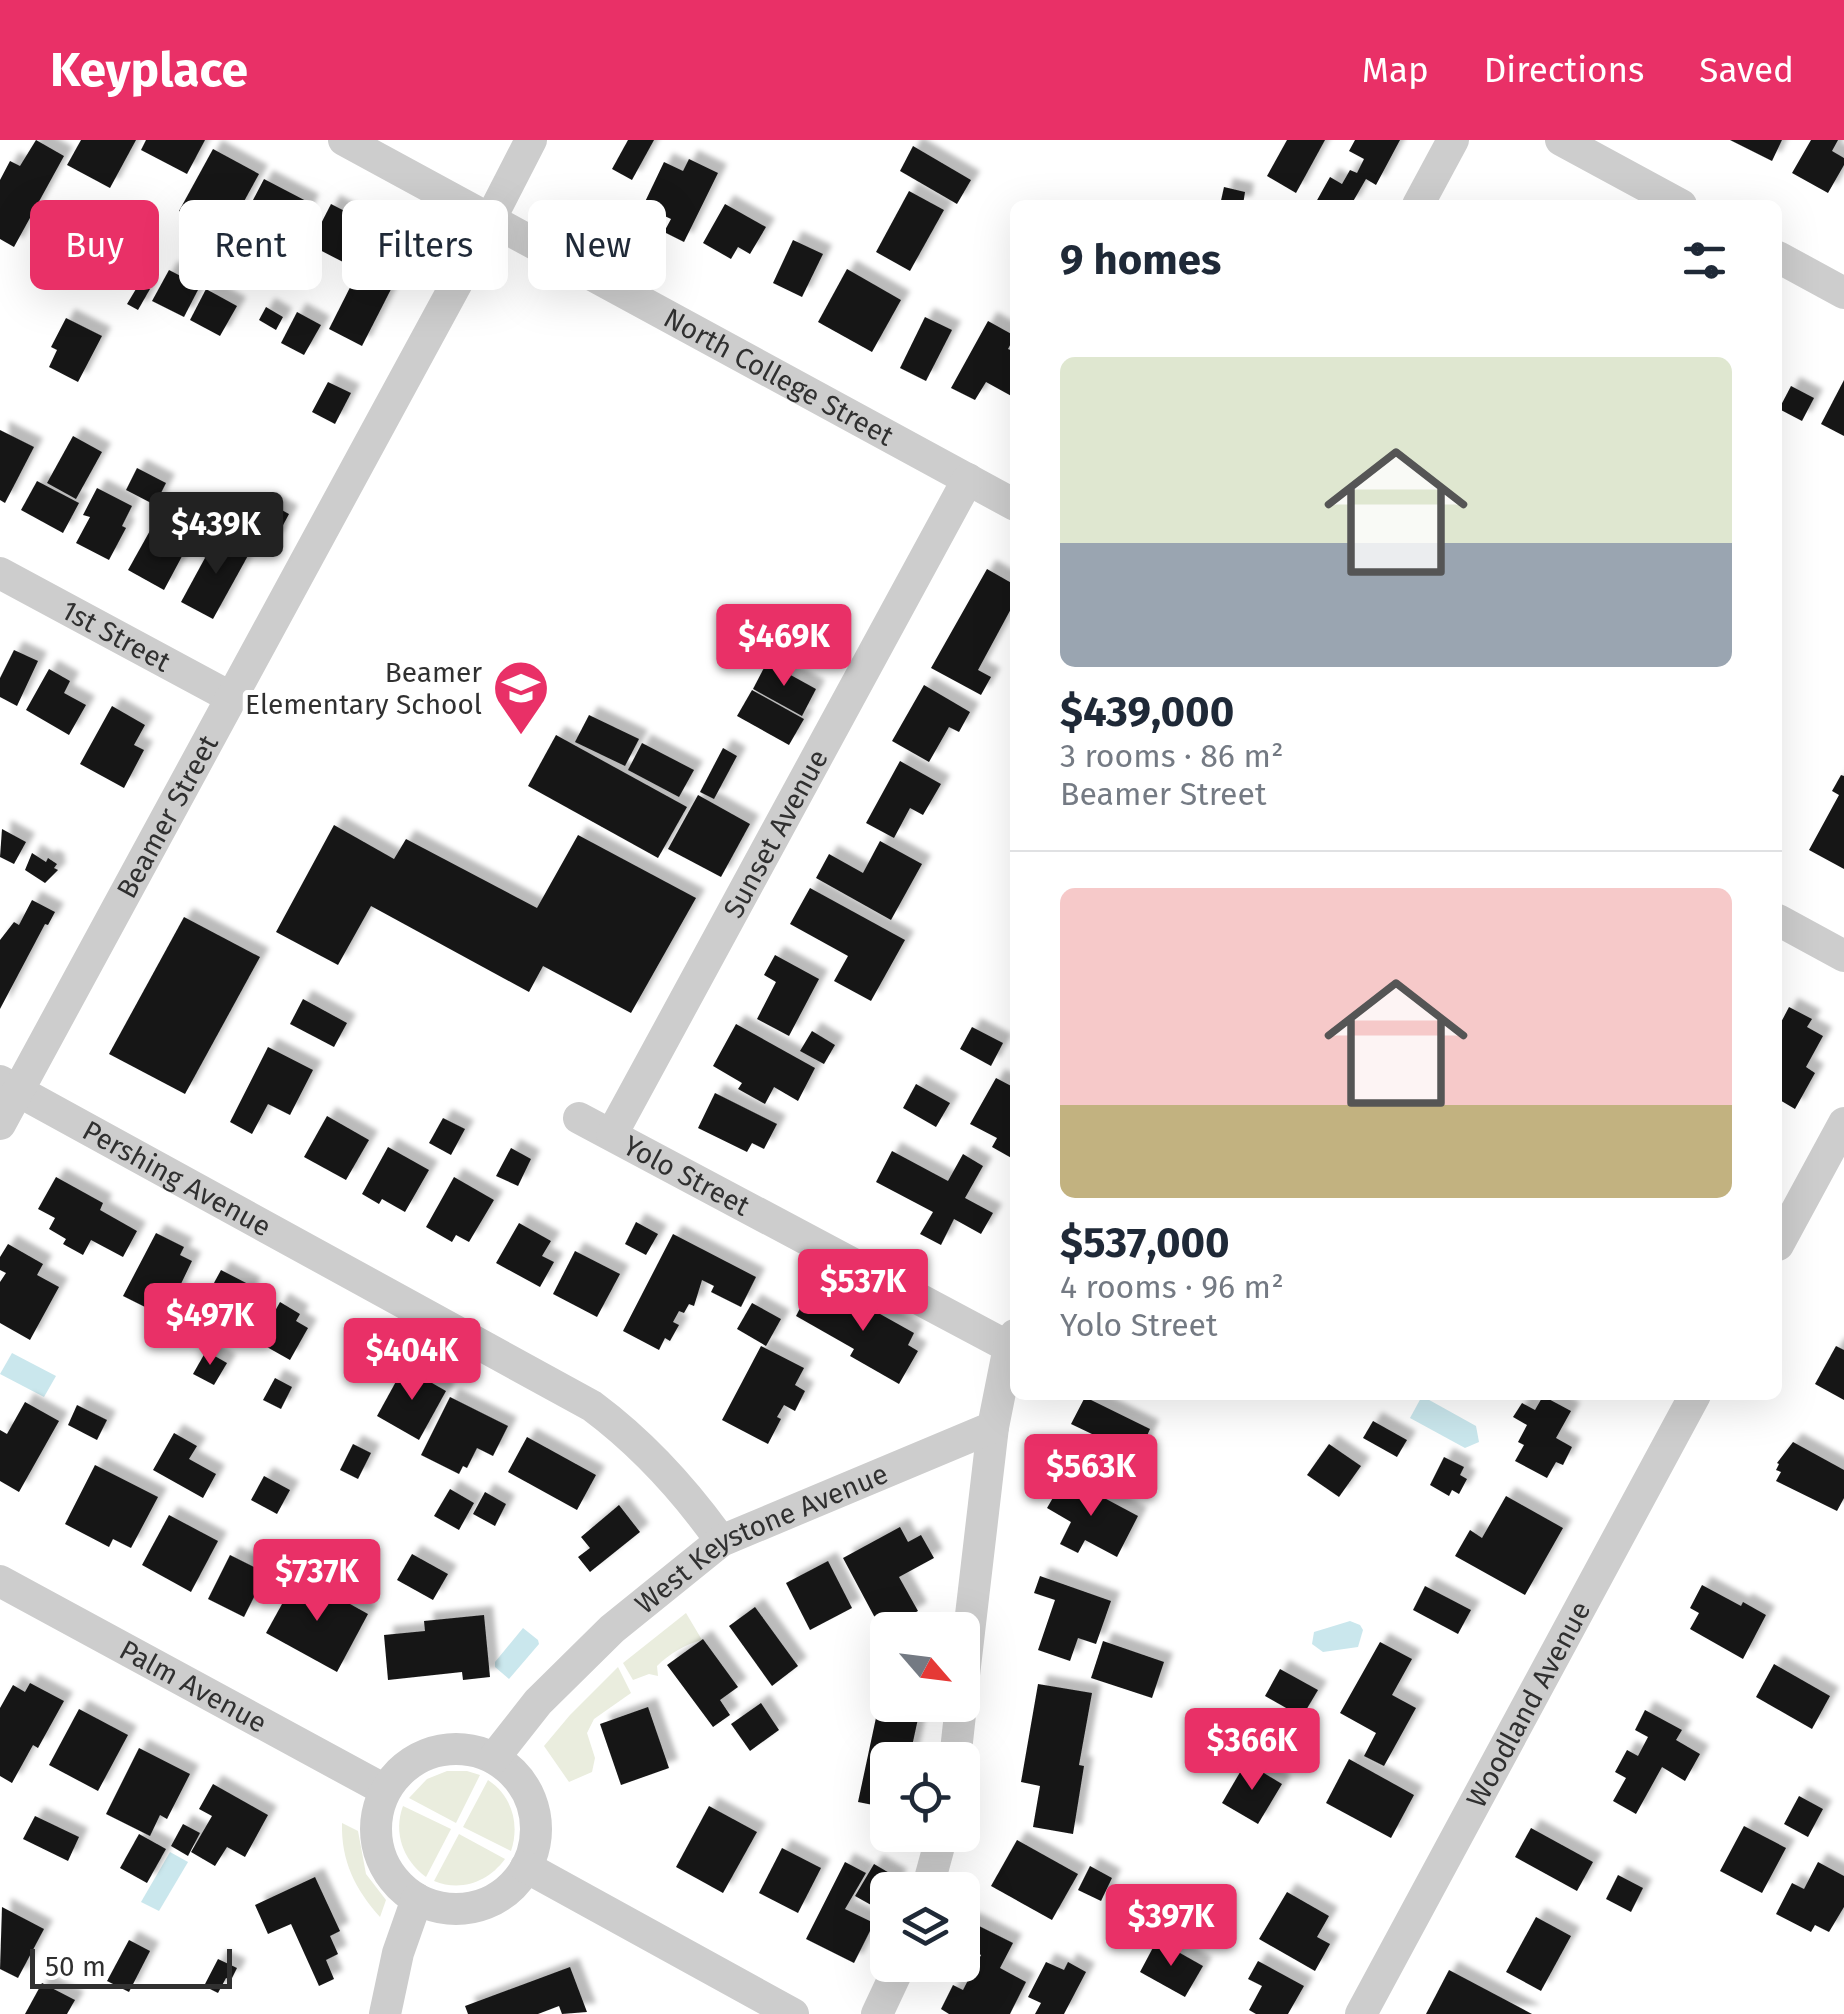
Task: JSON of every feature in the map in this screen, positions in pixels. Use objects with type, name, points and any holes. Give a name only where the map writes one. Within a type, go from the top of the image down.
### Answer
[{"type":"street","name":"North College Street","points":[[344,140],[455,200]]},
{"type":"street","name":"Beamer Street","points":[[500,200],[531,140]]},
{"type":"street","points":[[1421,200],[1453,140]]},
{"type":"street","points":[[1561,140],[1672,200]]},
{"type":"street","name":"North College Street","points":[[508,229],[1010,502]]},
{"type":"street","points":[[1782,259],[1844,293]]},
{"type":"street","name":"Beamer Street","points":[[0,1124],[9,1086],[232,698],[452,290]]},
{"type":"street","name":"Sunset Avenue","points":[[612,1134],[968,479]]},
{"type":"street","name":"1st Street","points":[[0,574],[232,698]]},
{"type":"street","points":[[1782,922],[1844,956]]},
{"type":"street","name":"Pershing Avenue","points":[[9,1086],[592,1406],[630,1434],[670,1475],[721,1542]]},
{"type":"street","name":"Yolo Street","points":[[579,1118],[1010,1340]]},
{"type":"street","points":[[1782,1237],[1844,1123]]},
{"type":"street","points":[[971,1612],[993,1427],[1010,1350]]},
{"type":"street","name":"Woodland Avenue","points":[[1361,2014],[1692,1400]]},
{"type":"street","name":"West Keystone Avenue","points":[[494,1758],[538,1702],[612,1629],[721,1542],[993,1427]]},
{"type":"street","name":"Palm Avenue","points":[[0,1581],[386,1790]]},
{"type":"street","points":[[454,1748],[494,1758],[524,1786],[532,1806],[534,1848],[526,1867],[514,1884],[478,1906],[436,1907],[417,1900],[387,1871],[378,1852],[375,1831],[386,1790],[414,1760],[433,1752],[454,1748]]},
{"type":"street","points":[[526,1867],[793,2014]]},
{"type":"street","points":[[385,2014],[398,1954],[417,1900]]},
{"type":"street","points":[[877,2014],[892,1982]]},
{"type":"shaded area","points":[[686,1613],[702,1640],[657,1666],[658,1676],[649,1674],[633,1680],[623,1663]]},
{"type":"shaded area","points":[[618,1667],[631,1693],[594,1719],[587,1733],[595,1758],[592,1772],[569,1782],[544,1746]]},
{"type":"shaded area","points":[[447,1771],[480,1775],[456,1823],[409,1798],[427,1779]]},
{"type":"shaded area","points":[[488,1780],[503,1794],[512,1811],[515,1831],[511,1851],[463,1827]]},
{"type":"shaded area","points":[[403,1806],[451,1829],[426,1877],[411,1863],[402,1845],[399,1826]]},
{"type":"shaded area","points":[[342,1823],[358,1831],[366,1874],[386,1900],[380,1917],[351,1874]]},
{"type":"shaded area","points":[[459,1834],[505,1859],[491,1874],[473,1883],[434,1881]]},
{"type":"water","points":[[12,1353],[56,1376],[44,1397],[0,1374]]},
{"type":"water","points":[[1420,1400],[1429,1400],[1476,1426],[1479,1442],[1465,1448],[1410,1418]]},
{"type":"water","points":[[1350,1621],[1363,1630],[1358,1647],[1323,1652],[1312,1644],[1314,1632]]},
{"type":"water","points":[[523,1628],[539,1644],[509,1679],[495,1667],[495,1662]]},
{"type":"water","points":[[170,1852],[188,1862],[159,1911],[141,1902]]},
{"type":"building","points":[[36,140],[64,156],[40,200],[30,200],[30,218],[14,247],[0,239],[0,180],[10,161],[20,166]]},
{"type":"building","points":[[81,140],[136,140],[110,188],[67,165]]},
{"type":"building","points":[[146,140],[205,140],[187,174],[141,150]]},
{"type":"building","points":[[628,140],[654,140],[632,180],[612,169]]},
{"type":"building","points":[[1287,140],[1325,140],[1296,193],[1267,176]]},
{"type":"building","points":[[1355,140],[1400,140],[1376,185],[1366,179],[1354,200],[1317,200],[1330,177],[1342,184],[1350,170],[1357,173],[1364,159],[1349,151]]},
{"type":"building","points":[[1730,140],[1782,140],[1772,161]]},
{"type":"building","points":[[1811,140],[1838,140],[1832,151],[1844,158],[1828,193],[1792,173]]},
{"type":"building","points":[[913,146],[971,180],[957,204],[900,171]]},
{"type":"building","points":[[213,149],[259,174],[245,200],[185,200]]},
{"type":"building","points":[[689,159],[718,173],[684,242],[666,233],[671,219],[666,217],[666,200],[646,200],[664,162],[683,171]]},
{"type":"building","points":[[264,179],[304,200],[253,200]]},
{"type":"building","points":[[1224,187],[1245,192],[1244,200],[1221,200]]},
{"type":"building","points":[[909,191],[944,210],[910,271],[876,252]]},
{"type":"building","points":[[331,204],[342,210],[342,261],[322,251],[322,222]]},
{"type":"building","points":[[725,204],[766,227],[750,254],[738,247],[731,259],[703,243]]},
{"type":"building","points":[[793,240],[823,254],[802,297],[773,283]]},
{"type":"building","points":[[847,269],[901,300],[872,352],[818,322]]},
{"type":"building","points":[[169,270],[179,275],[179,290],[198,290],[184,317],[152,301]]},
{"type":"building","points":[[135,290],[149,290],[138,310],[127,304]]},
{"type":"building","points":[[205,290],[237,306],[220,336],[190,320]]},
{"type":"building","points":[[349,290],[391,290],[362,346],[329,329]]},
{"type":"building","points":[[266,307],[283,317],[276,330],[259,320]]},
{"type":"building","points":[[297,312],[321,325],[304,355],[281,343]]},
{"type":"building","points":[[925,317],[952,330],[926,381],[900,368]]},
{"type":"building","points":[[66,318],[102,336],[78,382],[49,367],[57,350],[51,347]]},
{"type":"building","points":[[988,321],[1010,333],[1010,395],[986,382],[975,400],[951,388]]},
{"type":"building","points":[[1844,380],[1844,436],[1821,424]]},
{"type":"building","points":[[328,382],[351,393],[335,424],[312,412]]},
{"type":"building","points":[[1791,386],[1814,398],[1802,421],[1782,411]]},
{"type":"building","points":[[0,430],[34,447],[5,503],[0,500]]},
{"type":"building","points":[[73,436],[102,452],[76,499],[47,483]]},
{"type":"building","points":[[137,468],[166,483],[155,505],[126,490]]},
{"type":"building","points":[[37,481],[79,503],[63,533],[21,510]]},
{"type":"building","points":[[97,488],[132,506],[122,526],[126,528],[109,560],[76,543],[90,517],[83,515]]},
{"type":"building","points":[[267,502],[289,514],[274,542],[251,530]]},
{"type":"building","points":[[161,511],[196,530],[164,590],[128,570]]},
{"type":"building","points":[[218,534],[250,552],[213,619],[181,602]]},
{"type":"building","points":[[987,569],[1010,582],[1010,611],[978,670],[991,677],[981,695],[931,668]]},
{"type":"building","points":[[14,650],[38,661],[17,706],[0,697],[0,678]]},
{"type":"building","points":[[767,662],[816,689],[802,716],[753,689]]},
{"type":"building","points":[[49,669],[70,681],[64,693],[86,705],[69,735],[26,710]]},
{"type":"building","points":[[924,685],[970,712],[959,732],[949,727],[929,762],[892,741]]},
{"type":"building","points":[[752,690],[804,719],[789,745],[737,716]]},
{"type":"building","points":[[112,706],[145,725],[134,745],[144,750],[124,788],[80,764]]},
{"type":"building","points":[[589,715],[639,739],[625,766],[575,742]]},
{"type":"building","points":[[556,735],[687,807],[658,858],[528,786]]},
{"type":"building","points":[[642,743],[694,770],[679,797],[628,770]]},
{"type":"building","points":[[723,748],[737,756],[714,799],[700,792]]},
{"type":"building","points":[[900,761],[941,784],[923,815],[910,808],[894,838],[866,823]]},
{"type":"building","points":[[1841,775],[1844,869],[1809,850],[1839,795],[1832,791]]},
{"type":"building","points":[[698,795],[750,824],[721,877],[668,849]]},
{"type":"building","points":[[334,825],[394,859],[406,839],[537,908],[578,835],[696,898],[631,1013],[543,966],[529,992],[371,906],[338,965],[276,932]]},
{"type":"building","points":[[2,829],[26,842],[14,864],[0,857]]},
{"type":"building","points":[[880,841],[922,864],[891,920],[816,878],[829,854],[863,873]]},
{"type":"building","points":[[32,853],[57,864],[54,868],[58,870],[45,883],[25,870]]},
{"type":"building","points":[[810,888],[905,940],[871,1001],[834,981],[848,956],[790,924]]},
{"type":"building","points":[[32,900],[55,912],[0,1009],[0,940],[14,922],[19,925]]},
{"type":"building","points":[[184,917],[260,957],[185,1094],[109,1054]]},
{"type":"building","points":[[775,955],[819,979],[789,1036],[757,1019],[776,982],[764,975]]},
{"type":"building","points":[[303,999],[347,1023],[334,1047],[290,1024]]},
{"type":"building","points":[[1789,1007],[1812,1019],[1807,1027],[1823,1036],[1806,1067],[1815,1073],[1795,1109],[1782,1101],[1782,1020]]},
{"type":"building","points":[[736,1024],[815,1068],[798,1101],[774,1087],[765,1104],[738,1089],[742,1083],[713,1066]]},
{"type":"building","points":[[972,1027],[1003,1043],[991,1066],[960,1049]]},
{"type":"building","points":[[812,1031],[835,1045],[824,1064],[800,1051]]},
{"type":"building","points":[[268,1047],[313,1070],[290,1115],[268,1104],[252,1134],[230,1122]]},
{"type":"building","points":[[996,1078],[1010,1085],[1010,1157],[992,1147],[997,1138],[970,1124]]},
{"type":"building","points":[[916,1084],[950,1103],[936,1127],[903,1108]]},
{"type":"building","points":[[715,1093],[777,1124],[764,1149],[752,1143],[747,1152],[698,1128]]},
{"type":"building","points":[[327,1116],[369,1140],[346,1180],[304,1157]]},
{"type":"building","points":[[443,1118],[465,1129],[451,1155],[429,1143]]},
{"type":"building","points":[[388,1147],[429,1170],[405,1212],[382,1199],[379,1204],[362,1194]]},
{"type":"building","points":[[511,1148],[531,1159],[518,1186],[496,1176]]},
{"type":"building","points":[[892,1151],[948,1181],[963,1154],[983,1166],[965,1198],[993,1213],[981,1234],[954,1219],[941,1245],[920,1234],[933,1212],[876,1182]]},
{"type":"building","points":[[56,1177],[103,1203],[100,1210],[137,1231],[123,1257],[91,1240],[83,1255],[63,1244],[66,1239],[49,1229],[55,1218],[38,1209]]},
{"type":"building","points":[[454,1177],[494,1200],[469,1242],[456,1235],[452,1242],[426,1227]]},
{"type":"building","points":[[636,1222],[658,1234],[646,1255],[625,1244]]},
{"type":"building","points":[[519,1223],[551,1241],[542,1256],[554,1262],[540,1287],[496,1263]]},
{"type":"building","points":[[156,1233],[184,1247],[180,1255],[192,1261],[165,1317],[123,1296]]},
{"type":"building","points":[[673,1234],[756,1277],[741,1307],[711,1292],[714,1286],[702,1280],[694,1306],[689,1304],[684,1313],[679,1311],[673,1322],[679,1325],[659,1350],[623,1331]]},
{"type":"building","points":[[8,1244],[43,1264],[37,1275],[59,1287],[30,1340],[0,1323],[0,1282],[6,1273],[0,1270],[0,1257]]},
{"type":"building","points":[[575,1251],[620,1274],[597,1317],[553,1294]]},
{"type":"building","points":[[221,1270],[252,1286],[220,1346],[189,1329]]},
{"type":"building","points":[[809,1291],[842,1309],[848,1296],[914,1333],[908,1345],[918,1351],[899,1384],[850,1356],[854,1349],[796,1316]]},
{"type":"building","points":[[280,1302],[300,1314],[296,1321],[308,1328],[290,1360],[258,1342]]},
{"type":"building","points":[[752,1303],[781,1319],[766,1346],[737,1329]]},
{"type":"building","points":[[761,1346],[804,1368],[795,1385],[805,1391],[795,1411],[784,1405],[768,1444],[722,1420]]},
{"type":"building","points":[[1836,1346],[1844,1350],[1844,1400],[1815,1384]]},
{"type":"building","points":[[206,1351],[227,1363],[214,1385],[193,1374]]},
{"type":"building","points":[[404,1367],[446,1391],[419,1440],[377,1416]]},
{"type":"building","points":[[275,1378],[292,1387],[281,1409],[263,1400]]},
{"type":"building","points":[[450,1397],[508,1426],[493,1456],[477,1448],[467,1468],[463,1466],[459,1474],[421,1455]]},
{"type":"building","points":[[1083,1400],[1091,1400],[1150,1429],[1141,1449],[1124,1440],[1108,1473],[1081,1460],[1094,1435],[1071,1424]]},
{"type":"building","points":[[1541,1400],[1550,1400],[1571,1411],[1556,1438],[1572,1447],[1563,1465],[1556,1462],[1547,1478],[1515,1461],[1524,1445],[1518,1442],[1527,1425],[1513,1417],[1522,1403],[1535,1410]]},
{"type":"building","points":[[25,1402],[59,1421],[19,1492],[0,1481],[0,1430],[7,1434]]},
{"type":"building","points":[[77,1405],[107,1420],[97,1440],[68,1425]]},
{"type":"building","points":[[1373,1421],[1407,1440],[1397,1457],[1363,1438]]},
{"type":"building","points":[[174,1433],[197,1446],[189,1459],[216,1474],[203,1498],[153,1470]]},
{"type":"building","points":[[527,1437],[596,1475],[577,1510],[508,1472]]},
{"type":"building","points":[[1793,1442],[1844,1470],[1844,1498],[1837,1511],[1776,1481],[1781,1472],[1776,1470],[1777,1463]]},
{"type":"building","points":[[353,1444],[371,1453],[358,1479],[340,1470]]},
{"type":"building","points":[[1329,1444],[1361,1466],[1339,1497],[1307,1475]]},
{"type":"building","points":[[1444,1457],[1464,1467],[1460,1475],[1467,1479],[1459,1494],[1452,1490],[1449,1496],[1430,1485]]},
{"type":"building","points":[[95,1465],[158,1497],[131,1548],[113,1539],[109,1547],[65,1524]]},
{"type":"building","points":[[264,1476],[290,1490],[277,1514],[251,1500]]},
{"type":"building","points":[[1065,1477],[1138,1516],[1117,1557],[1085,1540],[1078,1553],[1060,1544],[1071,1522],[1047,1508]]},
{"type":"building","points":[[450,1489],[474,1503],[459,1530],[434,1516]]},
{"type":"building","points":[[485,1492],[506,1504],[495,1526],[473,1514]]},
{"type":"building","points":[[1506,1496],[1563,1528],[1525,1595],[1455,1556],[1470,1530],[1482,1538]]},
{"type":"building","points":[[619,1505],[640,1532],[590,1572],[578,1557],[590,1548],[581,1537]]},
{"type":"building","points":[[169,1515],[218,1541],[191,1592],[142,1565]]},
{"type":"building","points":[[900,1527],[908,1542],[921,1535],[934,1558],[899,1577],[918,1611],[872,1612],[843,1558]]},
{"type":"building","points":[[412,1554],[448,1574],[433,1600],[397,1580]]},
{"type":"building","points":[[230,1555],[266,1573],[244,1617],[208,1599]]},
{"type":"building","points":[[828,1561],[852,1608],[810,1630],[786,1583]]},
{"type":"building","points":[[298,1575],[368,1614],[337,1672],[266,1633]]},
{"type":"building","points":[[1040,1576],[1111,1601],[1096,1644],[1078,1638],[1070,1661],[1038,1650],[1055,1600],[1034,1593]]},
{"type":"building","points":[[1702,1585],[1766,1615],[1743,1659],[1690,1629],[1699,1613],[1690,1608]]},
{"type":"building","points":[[1425,1586],[1471,1610],[1458,1634],[1413,1610]]},
{"type":"building","points":[[755,1607],[798,1666],[772,1686],[729,1626]]},
{"type":"building","points":[[484,1615],[490,1677],[463,1680],[462,1672],[388,1680],[384,1635],[425,1631],[424,1621]]},
{"type":"building","points":[[703,1639],[738,1687],[720,1700],[730,1715],[713,1727],[667,1665]]},
{"type":"building","points":[[1103,1641],[1164,1662],[1152,1698],[1091,1678]]},
{"type":"building","points":[[1380,1642],[1412,1659],[1392,1695],[1416,1708],[1384,1766],[1364,1756],[1376,1733],[1340,1713]]},
{"type":"building","points":[[1774,1664],[1830,1696],[1812,1729],[1756,1697]]},
{"type":"building","points":[[1280,1669],[1318,1690],[1302,1717],[1265,1696]]},
{"type":"building","points":[[30,1683],[64,1701],[38,1748],[33,1745],[12,1783],[0,1776],[0,1708],[13,1685],[25,1692]]},
{"type":"building","points":[[1038,1684],[1092,1693],[1079,1765],[1084,1766],[1073,1834],[1033,1827],[1040,1786],[1021,1782]]},
{"type":"building","points":[[761,1703],[779,1730],[750,1751],[731,1724]]},
{"type":"building","points":[[648,1707],[669,1768],[621,1785],[600,1724]]},
{"type":"building","points":[[79,1709],[128,1735],[98,1791],[49,1765]]},
{"type":"building","points":[[1645,1710],[1682,1730],[1676,1740],[1700,1754],[1685,1781],[1662,1767],[1636,1814],[1613,1801],[1626,1778],[1615,1772],[1627,1750],[1638,1756],[1648,1737],[1635,1730]]},
{"type":"building","points":[[875,1722],[917,1722],[913,1742],[871,1742]]},
{"type":"building","points":[[870,1746],[870,1804],[858,1802]]},
{"type":"building","points":[[139,1748],[190,1774],[167,1819],[160,1815],[150,1836],[106,1814]]},
{"type":"building","points":[[1349,1759],[1414,1795],[1391,1838],[1326,1803]]},
{"type":"building","points":[[1246,1762],[1282,1784],[1258,1824],[1222,1803]]},
{"type":"building","points":[[213,1784],[268,1815],[245,1857],[227,1847],[215,1866],[191,1852],[212,1816],[199,1809]]},
{"type":"building","points":[[1799,1796],[1823,1809],[1808,1837],[1784,1824]]},
{"type":"building","points":[[709,1806],[757,1832],[723,1893],[676,1867]]},
{"type":"building","points":[[35,1816],[79,1837],[68,1861],[23,1839]]},
{"type":"building","points":[[183,1824],[200,1833],[188,1856],[171,1846]]},
{"type":"building","points":[[1744,1826],[1786,1848],[1762,1893],[1720,1871]]},
{"type":"building","points":[[1531,1828],[1593,1862],[1577,1891],[1515,1857]]},
{"type":"building","points":[[139,1834],[166,1849],[147,1883],[120,1868]]},
{"type":"building","points":[[1017,1840],[1078,1874],[1052,1920],[991,1886]]},
{"type":"building","points":[[782,1848],[821,1868],[798,1913],[759,1893]]},
{"type":"building","points":[[845,1862],[866,1873],[845,1909],[870,1921],[870,1931],[854,1963],[806,1939]]},
{"type":"building","points":[[1818,1862],[1844,1876],[1844,1907],[1829,1932],[1815,1925],[1811,1932],[1776,1914],[1792,1883],[1804,1889]]},
{"type":"building","points":[[874,1864],[888,1872],[870,1872],[870,1904],[855,1896]]},
{"type":"building","points":[[1090,1866],[1112,1878],[1101,1901],[1078,1890]]},
{"type":"building","points":[[1618,1875],[1643,1888],[1631,1912],[1606,1899]]},
{"type":"building","points":[[315,1877],[340,1931],[330,1936],[338,1954],[326,1960],[334,1979],[319,1986],[291,1924],[268,1934],[255,1905]]},
{"type":"building","points":[[1287,1892],[1329,1916],[1317,1937],[1330,1944],[1315,1971],[1259,1939]]},
{"type":"building","points":[[2,1907],[44,1929],[18,1978],[0,1969]]},
{"type":"building","points":[[1536,1917],[1571,1936],[1541,1991],[1506,1972]]},
{"type":"building","points":[[980,1926],[1013,1943],[1000,1968],[1026,1982],[1010,2014],[949,2014],[941,2009],[953,1985],[963,1990],[967,1982],[980,1982]]},
{"type":"building","points":[[129,1940],[150,1951],[129,1992],[107,1981]]},
{"type":"building","points":[[1157,1940],[1203,1966],[1185,1997],[1140,1972]]},
{"type":"building","points":[[218,1959],[237,1968],[218,1993],[204,1986]]},
{"type":"building","points":[[1258,1961],[1304,1986],[1288,2014],[1256,2014],[1249,2010],[1262,1986],[1248,1979]]},
{"type":"building","points":[[1046,1962],[1064,1970],[1068,1962],[1086,1972],[1064,2014],[1035,2014],[1041,2003],[1028,1997]]},
{"type":"building","points":[[570,1967],[587,2012],[562,2014],[559,2006],[538,2014],[468,2014],[465,2006]]},
{"type":"building","points":[[1449,1970],[1532,2014],[1426,2014]]},
{"type":"building","points":[[42,1983],[75,2000],[67,2014],[25,2014]]},
{"type":"place","name":"Beamer Elementary School","points":[[521,737]]}]
